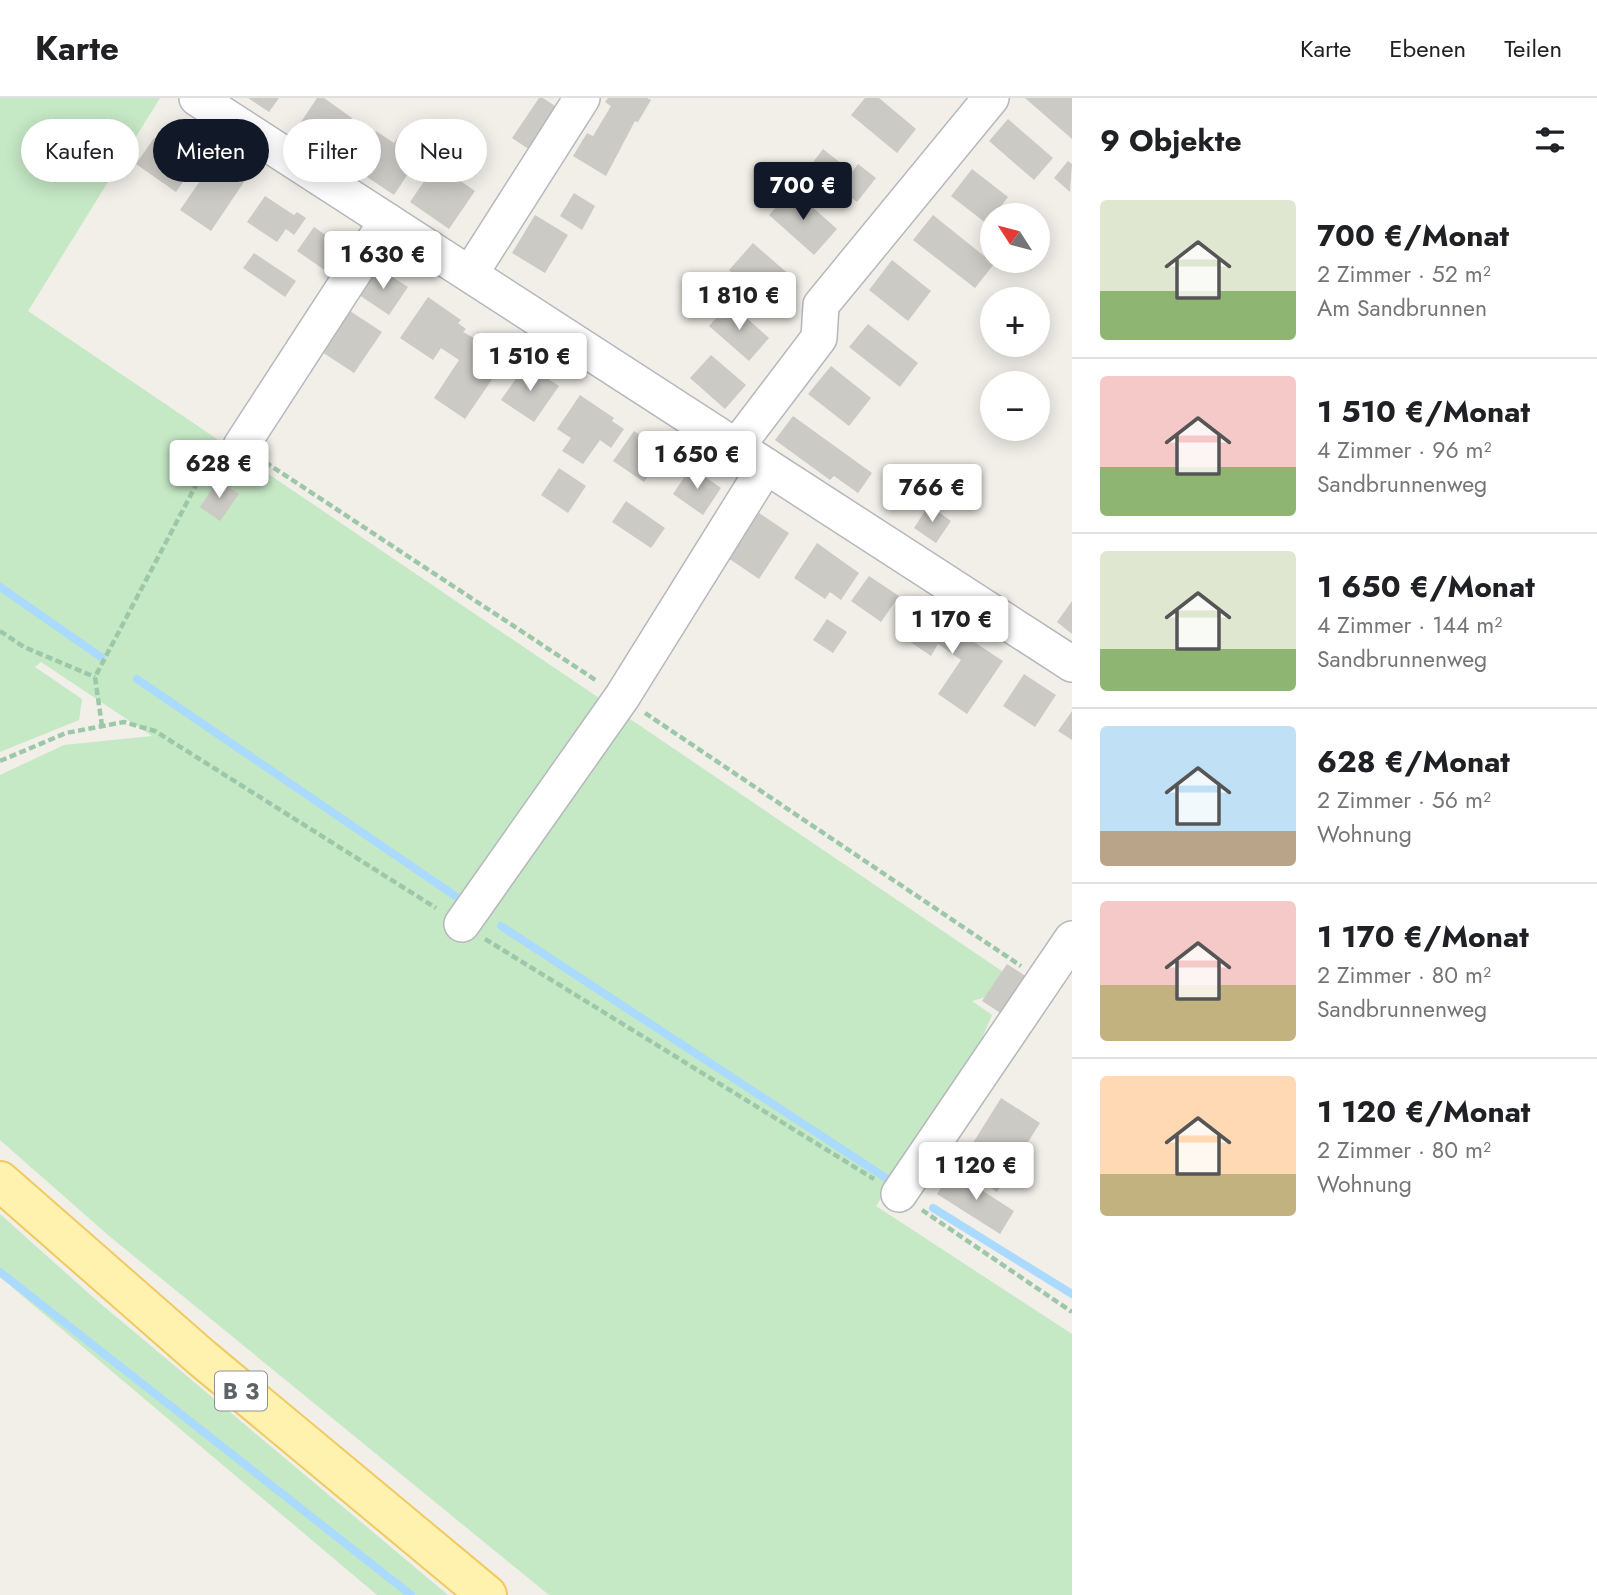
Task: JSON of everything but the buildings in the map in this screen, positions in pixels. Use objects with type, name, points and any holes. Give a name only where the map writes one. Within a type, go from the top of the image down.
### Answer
[{"type":"main road","name":"B 3","points":[[0,1181],[202,1358],[487,1595]]},
{"type":"street","points":[[197,98],[1072,664]]},
{"type":"street","points":[[470,274],[582,98]]},
{"type":"street","points":[[737,446],[819,338],[821,305],[991,98]]},
{"type":"street","points":[[241,446],[387,221]]},
{"type":"street","points":[[461,925],[622,697],[766,466]]},
{"type":"street","points":[[899,1194],[1072,939]]},
{"type":"path","points":[[102,726],[95,677],[205,468],[218,455],[230,448],[241,446]]},
{"type":"path","points":[[0,631],[24,647],[95,677]]},
{"type":"path","points":[[0,761],[66,733],[102,726],[124,722],[155,731],[461,925],[899,1194],[1072,1312]]},
{"type":"green space","points":[[0,98],[160,98],[139,132],[139,119],[21,119],[21,182],[108,182],[28,311],[1024,986],[972,1001],[992,1015],[968,1071],[876,1206],[1072,1334],[1072,1595],[549,1595],[108,1235],[0,1140],[0,775],[64,745],[152,736],[41,662],[35,667],[82,699],[79,720],[0,752]]},
{"type":"green space","points":[[0,1214],[95,1299],[448,1595],[377,1595],[0,1277]]},
{"type":"waterway","points":[[0,587],[101,657]]},
{"type":"waterway","points":[[137,679],[467,904]]},
{"type":"waterway","points":[[501,926],[889,1180]]},
{"type":"waterway","points":[[933,1208],[1072,1294]]},
{"type":"waterway","points":[[0,1272],[411,1595]]}]
